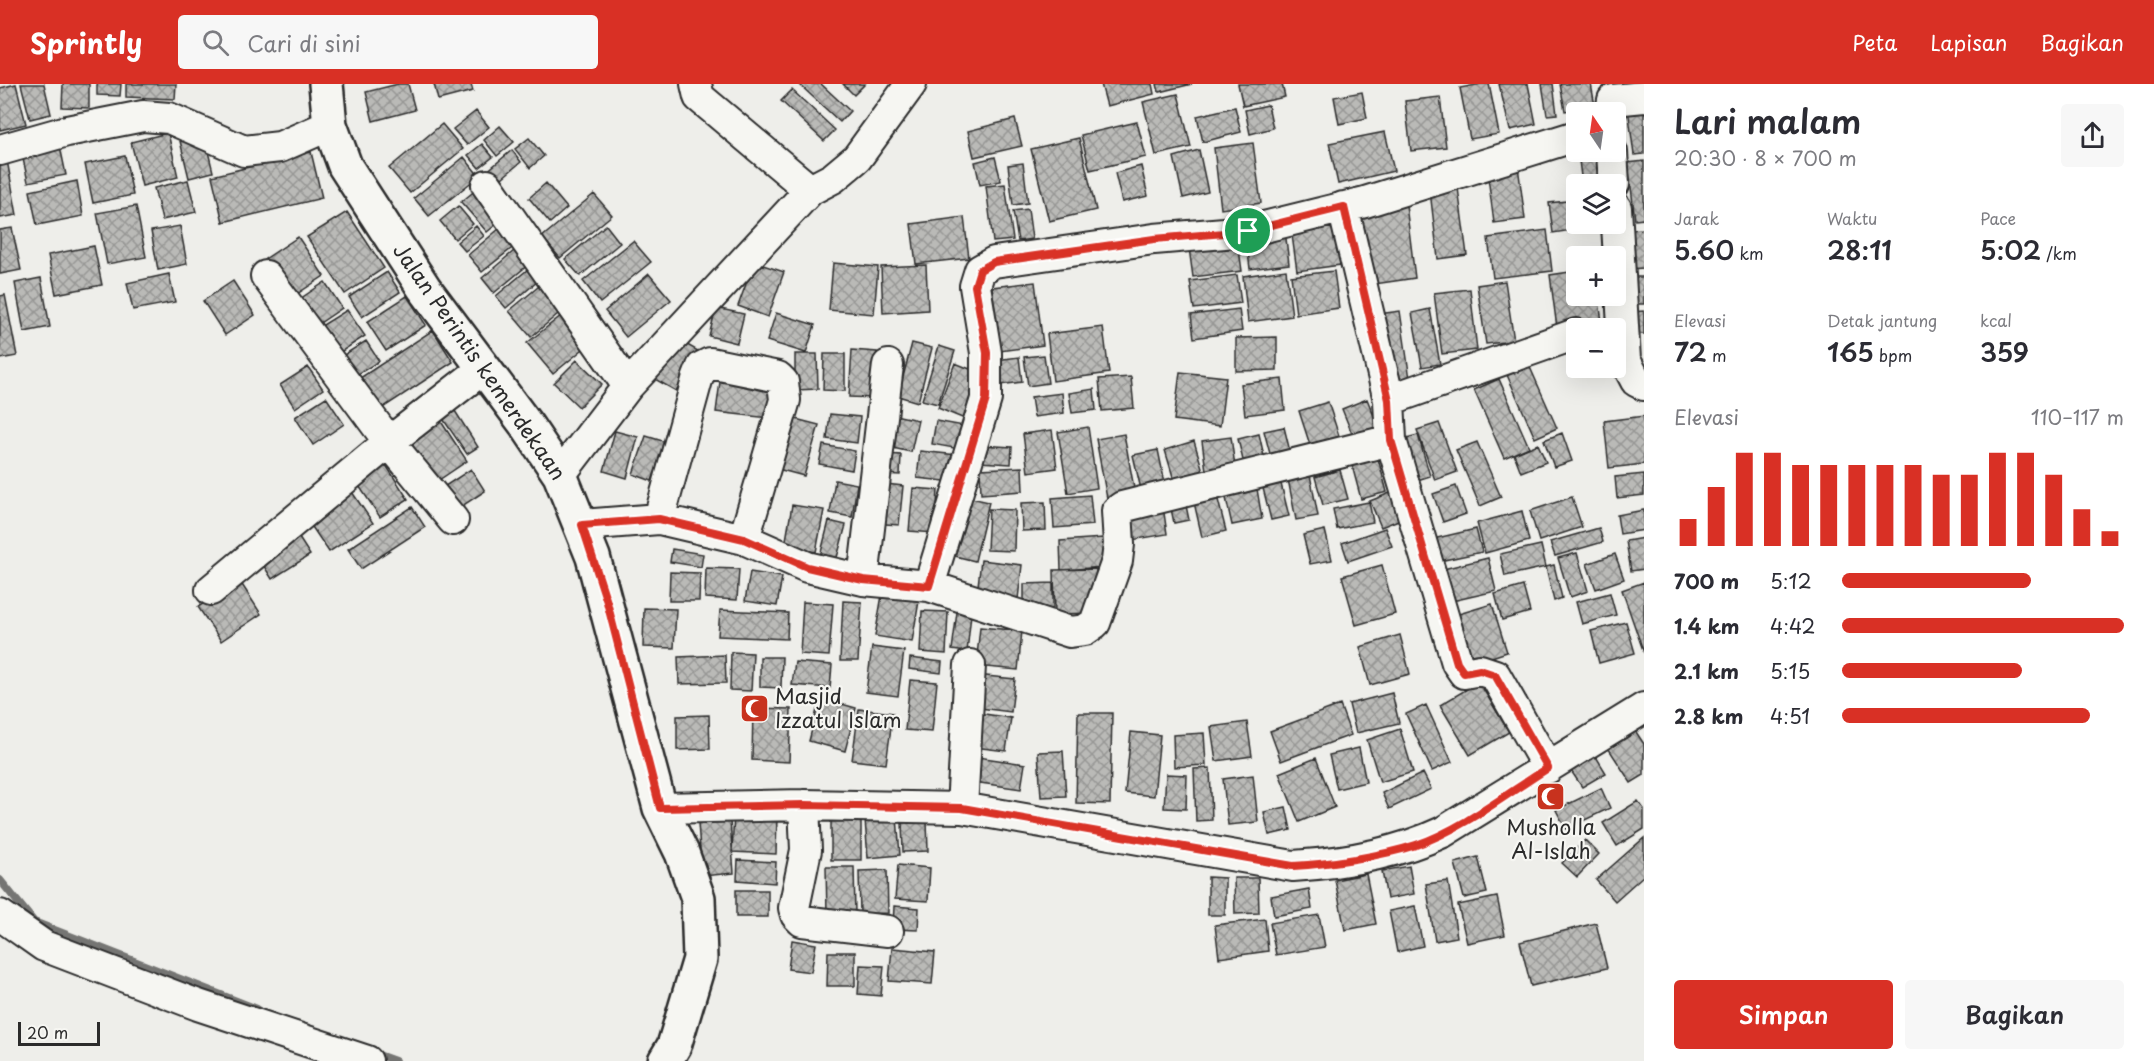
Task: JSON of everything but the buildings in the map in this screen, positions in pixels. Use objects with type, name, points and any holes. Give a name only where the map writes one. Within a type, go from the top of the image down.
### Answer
[{"type":"street","name":"Jalan Perintis kemerdekaan","points":[[326,84],[330,125],[345,166],[424,288],[560,475],[582,525],[607,602],[660,808],[682,853],[698,898],[700,959],[674,1046],[665,1061]]},
{"type":"street","points":[[696,84],[699,97],[810,190]]},
{"type":"street","points":[[560,475],[628,386],[810,190],[833,178],[857,158],[911,84]]},
{"type":"street","points":[[1612,99],[1644,96]]},
{"type":"street","points":[[0,150],[67,131],[143,116],[169,118],[244,151],[280,147],[330,125]]},
{"type":"street","points":[[929,586],[986,399],[987,353],[975,286],[980,270],[994,262],[1154,239],[1248,231],[1344,207],[1566,139]]},
{"type":"street","points":[[487,185],[628,386]]},
{"type":"street","points":[[1344,207],[1389,400],[1391,440],[1457,663],[1464,673],[1480,670],[1495,675],[1548,768]]},
{"type":"street","points":[[1617,234],[1622,318]]},
{"type":"street","points":[[266,276],[389,442],[453,520]]},
{"type":"street","points":[[1389,400],[1566,338]]},
{"type":"street","points":[[659,519],[702,367],[710,363],[778,377],[783,382],[785,400],[744,539]]},
{"type":"street","points":[[1626,364],[1636,381],[1644,385]]},
{"type":"street","points":[[863,580],[888,365]]},
{"type":"street","points":[[211,590],[389,442],[484,368]]},
{"type":"street","points":[[582,525],[659,519],[744,539],[807,567],[863,580],[929,586],[1070,632],[1085,630],[1095,623],[1117,561],[1119,544],[1117,511],[1122,507],[1391,440]]},
{"type":"street","points":[[962,808],[970,665]]},
{"type":"street","points":[[660,808],[804,805],[962,808],[1293,866],[1315,865],[1416,845],[1474,815],[1644,708]]},
{"type":"street","points":[[804,805],[806,850],[794,908],[796,915],[802,921],[888,931]]},
{"type":"street","points":[[0,915],[45,946],[198,1005],[368,1061]]},
{"type":"waterway","points":[[0,880],[34,922],[257,1009]]},
{"type":"waterway","points":[[370,1052],[395,1061]]},
{"type":"place","name":"Masjid Izzatul Islam","points":[[754,709]]},
{"type":"place","name":"Musholla Al-Islah","points":[[1551,797]]},
{"type":"route","points":[[1344,207],[1389,400],[1391,440],[1457,663],[1464,673],[1480,670],[1495,675],[1548,768],[1474,815],[1416,845],[1315,865],[1293,866],[962,808],[804,805],[660,808],[607,602],[582,525],[659,519],[744,539],[807,567],[863,580],[929,586],[986,399],[987,353],[975,286],[980,270],[994,262],[1154,239],[1248,231],[1344,207]]}]
